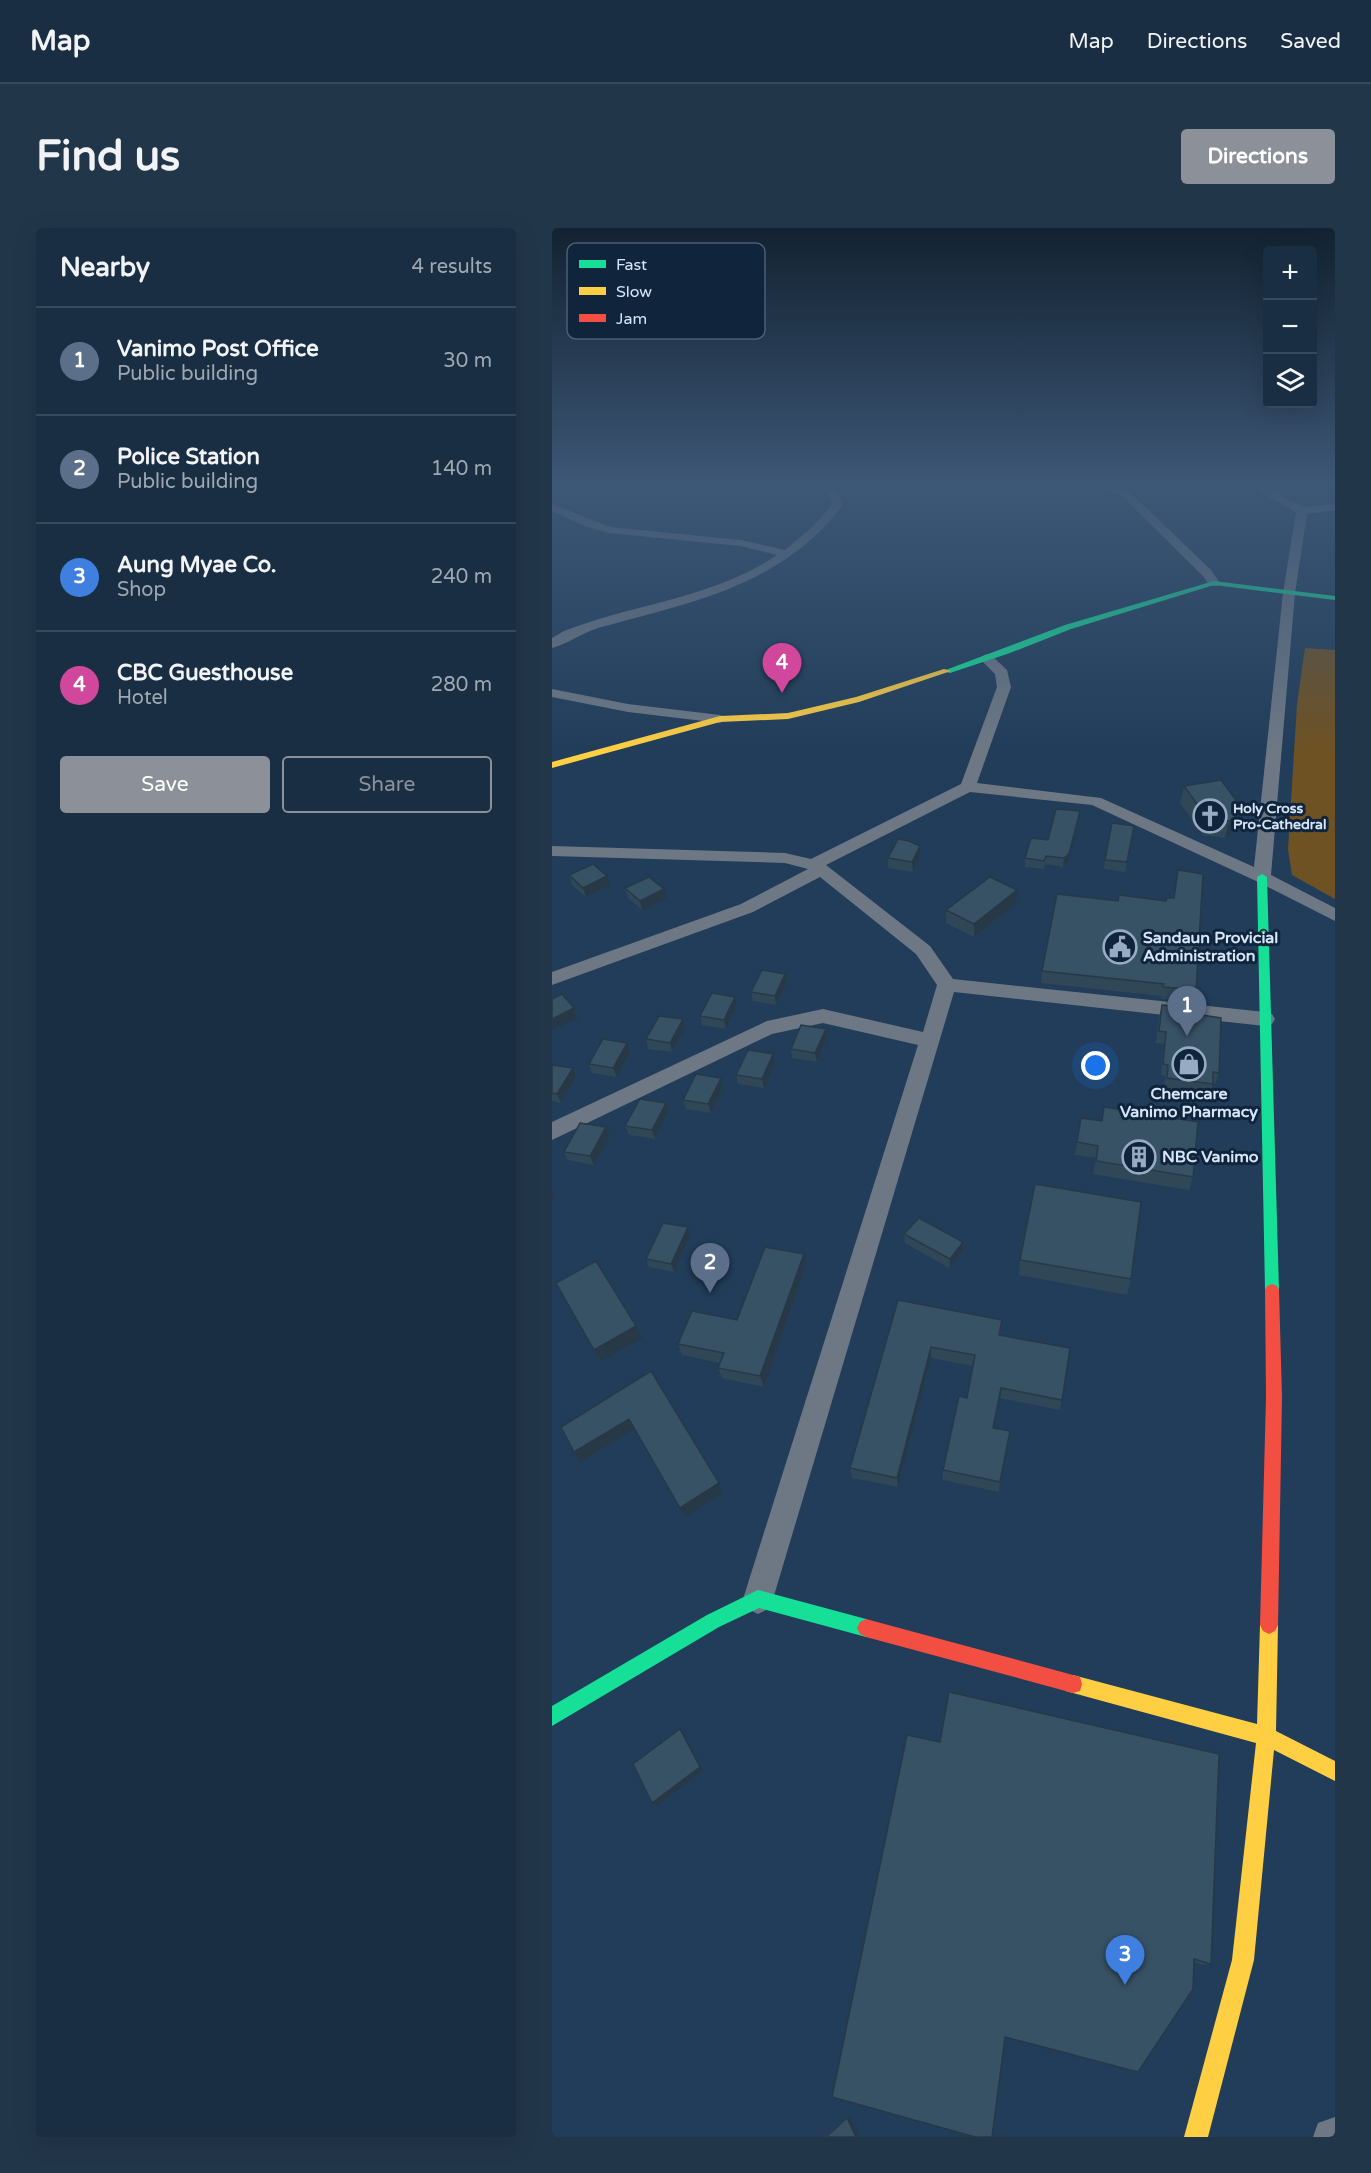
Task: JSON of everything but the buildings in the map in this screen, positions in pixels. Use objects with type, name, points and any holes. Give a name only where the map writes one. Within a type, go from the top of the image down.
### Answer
[{"type":"street","points":[[552,644],[595,626],[727,589],[758,573]]},
{"type":"street","points":[[1207,573],[1214,584]]},
{"type":"street","points":[[1196,2137],[1243,1960],[1266,1736],[1274,1397],[1262,877],[1293,573]]},
{"type":"street","points":[[552,693],[628,708],[720,719],[788,716],[859,699],[986,658],[1079,623],[1179,592],[1214,584],[1335,598]]},
{"type":"street","points":[[552,627],[584,619],[639,614]]},
{"type":"street","points":[[968,787],[1004,687],[1002,673],[986,658]]},
{"type":"street","points":[[552,765],[720,719]]},
{"type":"street","points":[[552,979],[747,908],[817,867],[968,787],[1095,801],[1262,877],[1335,915]]},
{"type":"street","points":[[552,851],[785,858],[817,867],[923,950],[947,985],[1265,1019]]},
{"type":"street","points":[[758,1599],[947,985]]},
{"type":"street","points":[[552,1132],[767,1028],[823,1016],[930,1041]]},
{"type":"street","points":[[552,1717],[713,1621],[758,1599],[1266,1736],[1335,1770]]},
{"type":"shaded area","points":[[1305,648],[1335,650],[1335,899],[1292,875],[1288,849],[1297,704]]},
{"type":"traffic: fast","points":[[947,671],[1068,627],[1214,583],[1335,598]]},
{"type":"traffic: fast","points":[[1262,877],[1272,1290]]},
{"type":"traffic: fast","points":[[552,1717],[713,1621],[758,1599],[866,1628]]},
{"type":"traffic: slow","points":[[552,765],[720,719],[788,716],[859,699],[947,671]]},
{"type":"traffic: slow","points":[[1196,2137],[1243,1960],[1266,1736],[1269,1625]]},
{"type":"traffic: slow","points":[[1073,1684],[1266,1736],[1335,1771]]},
{"type":"traffic: jam","points":[[1269,1625],[1274,1397],[1272,1290]]},
{"type":"traffic: jam","points":[[866,1628],[1073,1684]]},
{"type":"place","name":"CBC Guesthouse","points":[[782,693]]},
{"type":"place","name":"Holy Cross Pro-Cathedral","points":[[1210,816]]},
{"type":"place","name":"Sandaun Provicial Administration","points":[[1120,947]]},
{"type":"place","name":"Vanimo Post Office","points":[[1187,1036]]},
{"type":"place","name":"Chemcare Vanimo Pharmacy","points":[[1189,1064]]},
{"type":"place","name":"NBC Vanimo","points":[[1139,1157]]},
{"type":"place","name":"Police Station","points":[[710,1293]]},
{"type":"place","name":"Aung Myae Co.","points":[[1125,1985]]}]
